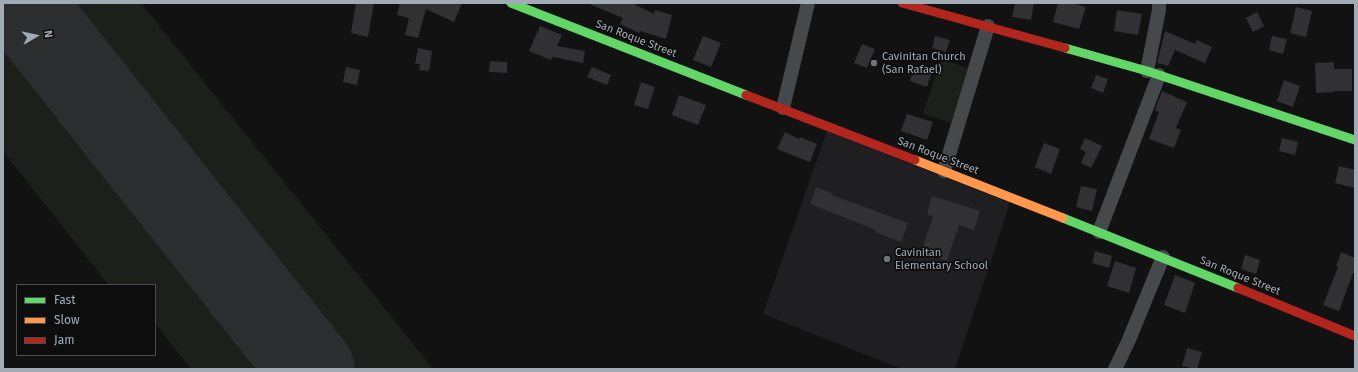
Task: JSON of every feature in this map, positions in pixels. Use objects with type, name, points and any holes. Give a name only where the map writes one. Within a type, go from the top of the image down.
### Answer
[{"type":"street","name":"San Roque Street","points":[[511,3],[944,171],[1354,333]]},
{"type":"street","points":[[783,108],[808,3]]},
{"type":"street","points":[[902,3],[1153,73],[1355,140]]},
{"type":"street","points":[[1099,232],[1153,73],[1159,3]]},
{"type":"street","points":[[944,171],[988,26]]},
{"type":"street","points":[[1115,369],[1128,342],[1162,258]]},
{"type":"shaded area","points":[[3,3],[141,3],[433,369],[191,369],[156,324],[156,284],[108,284],[3,151]]},
{"type":"shaded area","points":[[69,3],[141,3],[433,369],[356,369]]},
{"type":"shaded area","points":[[3,39],[268,369],[191,369],[156,324],[156,284],[108,284],[3,151]]},
{"type":"shaded area","points":[[941,59],[968,68],[951,123],[923,114]]},
{"type":"shaded area","name":"Cavinitan Elementary School","points":[[827,131],[1010,203],[955,369],[902,369],[763,314]]},
{"type":"building","points":[[356,3],[374,3],[368,37],[351,33]]},
{"type":"building","points":[[400,3],[462,3],[454,22],[426,9],[418,38],[405,35],[409,18],[397,15]]},
{"type":"building","points":[[587,3],[632,3],[654,14],[655,10],[672,15],[666,39],[640,31],[639,33],[620,24],[623,18]]},
{"type":"building","points":[[1015,3],[1034,3],[1031,20],[1012,17]]},
{"type":"building","points":[[1058,3],[1071,3],[1086,7],[1079,29],[1053,22]]},
{"type":"building","points":[[1296,7],[1312,11],[1306,37],[1290,33]]},
{"type":"building","points":[[1117,10],[1142,14],[1138,35],[1114,31]]},
{"type":"building","points":[[1257,12],[1264,26],[1253,32],[1246,18]]},
{"type":"building","points":[[540,26],[562,35],[557,46],[585,51],[583,63],[553,57],[551,60],[529,51]]},
{"type":"building","points":[[1165,31],[1195,44],[1197,40],[1212,47],[1205,63],[1175,50],[1168,66],[1157,63]]},
{"type":"building","points":[[703,36],[721,43],[711,67],[693,60]]},
{"type":"building","points":[[935,36],[950,40],[946,52],[932,48]]},
{"type":"building","points":[[1272,36],[1287,39],[1283,54],[1269,50]]},
{"type":"building","points":[[862,44],[875,49],[867,68],[854,63]]},
{"type":"building","points":[[418,48],[432,51],[429,71],[419,70],[420,64],[415,64]]},
{"type":"building","points":[[490,61],[507,62],[507,73],[489,72]]},
{"type":"building","points":[[1334,62],[1334,69],[1352,69],[1352,91],[1316,93],[1315,63]]},
{"type":"building","points":[[915,65],[932,71],[927,87],[910,81]]},
{"type":"building","points":[[346,67],[360,70],[357,85],[343,82]]},
{"type":"building","points":[[592,67],[611,75],[607,85],[587,77]]},
{"type":"building","points":[[1096,75],[1108,79],[1103,93],[1091,88]]},
{"type":"building","points":[[1284,80],[1300,86],[1293,107],[1277,101]]},
{"type":"building","points":[[641,82],[655,87],[648,109],[634,105]]},
{"type":"building","points":[[1162,91],[1187,102],[1176,128],[1181,130],[1174,148],[1149,139],[1159,112],[1155,110]]},
{"type":"building","points":[[679,95],[706,105],[698,125],[672,115]]},
{"type":"building","points":[[907,114],[933,122],[927,140],[901,131]]},
{"type":"building","points":[[785,132],[799,139],[800,137],[817,144],[810,162],[777,149]]},
{"type":"building","points":[[1085,138],[1102,146],[1091,168],[1081,163],[1086,152],[1080,149]]},
{"type":"building","points":[[1282,138],[1298,142],[1295,155],[1279,151]]},
{"type":"building","points":[[1044,143],[1060,149],[1051,174],[1035,167]]},
{"type":"building","points":[[1339,166],[1355,170],[1355,188],[1335,183]]},
{"type":"building","points":[[1081,186],[1097,189],[1092,211],[1076,207]]},
{"type":"building","points":[[816,187],[832,193],[832,195],[908,223],[901,242],[875,232],[876,230],[810,204]]},
{"type":"building","points":[[932,196],[980,211],[974,230],[959,225],[947,261],[921,252],[933,217],[927,214]]},
{"type":"building","points":[[1095,251],[1112,256],[1109,268],[1092,263]]},
{"type":"building","points":[[1341,252],[1355,258],[1355,273],[1353,273],[1339,311],[1323,305],[1338,267],[1336,266]]},
{"type":"building","points":[[1245,255],[1260,260],[1256,274],[1241,269]]},
{"type":"building","points":[[1115,261],[1136,268],[1129,293],[1107,286]]},
{"type":"building","points":[[1175,275],[1195,283],[1185,313],[1164,305]]},
{"type":"building","points":[[1187,348],[1202,352],[1197,369],[1182,366]]},
{"type":"runway","points":[[21,3],[311,369]]},
{"type":"traffic: fast","points":[[511,3],[746,95]]},
{"type":"traffic: fast","points":[[1065,48],[1147,71],[1355,140]]},
{"type":"traffic: fast","points":[[1063,218],[1238,288]]},
{"type":"traffic: slow","points":[[915,160],[1063,218]]},
{"type":"traffic: jam","points":[[902,3],[1065,48]]},
{"type":"traffic: jam","points":[[746,95],[915,160]]},
{"type":"traffic: jam","points":[[1238,288],[1355,336]]},
{"type":"place","name":"Cavinitan Church (San Rafael)","points":[[874,63]]},
{"type":"place","name":"Cavinitan Elementary School","points":[[887,259]]}]
